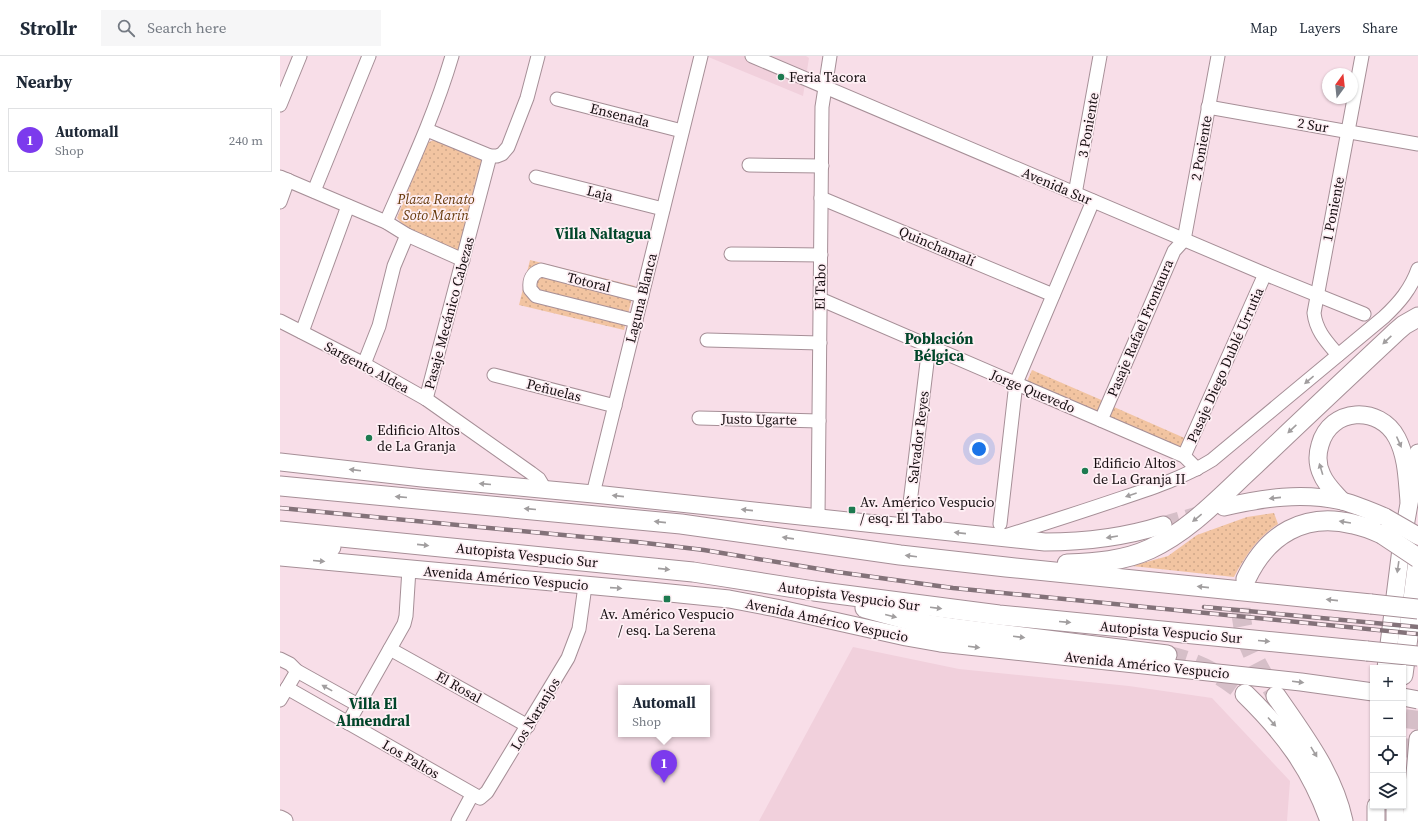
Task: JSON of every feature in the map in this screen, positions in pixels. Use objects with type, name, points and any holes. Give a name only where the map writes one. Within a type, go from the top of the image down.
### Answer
[{"type":"highway","points":[[1006,567],[1116,560],[1138,554],[1160,544],[1180,531],[1209,508],[1397,331],[1418,317]]},
{"type":"highway","points":[[280,486],[681,524],[900,555],[1418,609]]},
{"type":"highway","points":[[1246,579],[1256,559],[1269,544],[1278,537],[1299,526],[1320,521],[1384,526],[1418,559],[1404,665]]},
{"type":"highway","name":"Autopista Vespucio Sur","points":[[280,531],[693,572],[814,591],[999,616],[1418,656]]},
{"type":"highway","points":[[280,545],[318,547],[384,541]]},
{"type":"highway","points":[[814,591],[872,611],[924,624],[1167,655]]},
{"type":"highway","points":[[1245,694],[1270,719],[1293,749],[1316,786],[1330,821]]},
{"type":"highway","points":[[1276,696],[1312,748],[1336,798],[1343,821]]},
{"type":"main road","points":[[1409,501],[1404,460],[1398,439],[1393,431],[1380,420],[1372,416],[1358,415],[1345,417],[1331,425],[1319,448],[1318,460],[1321,474],[1334,493],[1342,501],[1384,526],[1418,536]]},
{"type":"main road","points":[[1386,665],[1394,598],[1418,453]]},
{"type":"main road","points":[[280,462],[907,528],[999,531],[1045,542],[1092,540],[1135,533],[1164,525]]},
{"type":"main road","points":[[1224,507],[1265,499],[1287,497],[1322,498],[1342,501]]},
{"type":"main road","name":"Avenida Américo Vespucio","points":[[280,557],[729,599],[812,615],[906,637],[958,645],[1287,680],[1370,692]]},
{"type":"main road","points":[[1406,698],[1418,700]]},
{"type":"main road","points":[[1411,821],[1418,739]]},
{"type":"main road","points":[[1376,809],[1376,821]]},
{"type":"main road","points":[[1394,821],[1395,809]]},
{"type":"main road","points":[[280,819],[284,821]]},
{"type":"street","points":[[280,105],[300,56]]},
{"type":"street","points":[[314,191],[369,56]]},
{"type":"street","points":[[386,222],[427,130],[442,91],[452,56]]},
{"type":"street","points":[[427,130],[490,156],[502,154],[508,147],[527,98],[538,56]]},
{"type":"street","name":"Laguna Blanca","points":[[593,494],[701,56]]},
{"type":"street","name":"Avenida Sur","points":[[752,56],[1184,240],[1317,296],[1364,314]]},
{"type":"street","name":"El Tabo","points":[[818,518],[822,107],[830,56]]},
{"type":"street","name":"3 Poniente","points":[[1075,194],[1100,56]]},
{"type":"street","name":"2 Poniente","points":[[1184,240],[1218,56]]},
{"type":"street","name":"1 Poniente","points":[[1338,355],[1317,327],[1314,313],[1362,56]]},
{"type":"street","name":"Ensenada","points":[[557,99],[682,131]]},
{"type":"street","name":"2 Sur","points":[[1208,107],[1418,144]]},
{"type":"street","name":"Pasaje Mecánico Cabezas","points":[[426,399],[490,156]]},
{"type":"street","points":[[749,165],[822,166]]},
{"type":"street","name":"Laja","points":[[536,177],[663,209]]},
{"type":"street","points":[[280,202],[284,179],[386,222],[407,235],[463,260]]},
{"type":"street","name":"Quinchamalí","points":[[821,198],[1053,295]]},
{"type":"street","points":[[1093,201],[1016,383],[999,531],[1066,517],[1153,488],[1197,469],[1225,450],[1393,308],[1408,290],[1418,269]]},
{"type":"street","points":[[302,332],[348,206]]},
{"type":"street","points":[[364,364],[379,326],[390,276],[407,235]]},
{"type":"street","name":"Pasaje Rafael Frontaura","points":[[1101,420],[1174,251],[1184,240]]},
{"type":"street","points":[[731,254],[821,255]]},
{"type":"street","name":"Totoral","points":[[636,321],[536,296],[531,292],[530,286],[533,274],[536,271],[545,271],[642,296]]},
{"type":"street","name":"Pasaje Diego Dublé Urrutia","points":[[1184,456],[1265,274]]},
{"type":"street","name":"Jorge Quevedo","points":[[820,299],[1184,456],[1197,469]]},
{"type":"street","name":"Sargento Aldea","points":[[280,321],[364,364],[426,399],[539,479],[545,489]]},
{"type":"street","points":[[707,340],[820,343]]},
{"type":"street","name":"Salvador Reyes","points":[[907,528],[929,346]]},
{"type":"street","name":"Peñuelas","points":[[494,375],[615,406]]},
{"type":"street","name":"Justo Ugarte","points":[[699,418],[819,421]]},
{"type":"street","points":[[348,723],[404,624],[409,569]]},
{"type":"street","name":"Los Naranjos","points":[[472,795],[480,798],[487,792],[568,658],[579,629],[584,586]]},
{"type":"street","name":"El Rosal","points":[[390,649],[528,726]]},
{"type":"street","points":[[280,659],[290,664],[296,670],[358,705]]},
{"type":"street","points":[[280,700],[296,670]]},
{"type":"street","name":"Los Paltos","points":[[287,688],[472,795]]},
{"type":"street","points":[[458,821],[472,795]]},
{"type":"shaded area","name":"Feria Tacora","points":[[706,56],[806,56],[809,58],[803,96]]},
{"type":"shaded area","points":[[853,647],[959,669],[1129,686],[1212,698],[1290,781],[1287,821],[759,821]]},
{"type":"green space","name":"Plaza Renato Soto Marín","points":[[438,138],[484,160],[457,254],[410,232],[397,218],[427,143]]},
{"type":"green space","points":[[530,260],[635,286],[624,330],[519,305]]},
{"type":"green space","points":[[1032,370],[1106,402],[1099,418],[1025,386]]},
{"type":"green space","points":[[1114,407],[1189,440],[1182,456],[1107,424]]},
{"type":"green space","points":[[1274,513],[1278,524],[1258,541],[1234,577],[1132,566],[1168,556],[1197,535],[1247,517]]},
{"type":"tunnel","points":[[1163,525],[1201,514]]},
{"type":"tunnel","points":[[1246,579],[1242,596],[1241,612],[1243,626],[1252,654],[1276,696]]},
{"type":"tunnel","points":[[1167,655],[1199,665],[1227,680],[1245,694]]},
{"type":"tunnel","points":[[1410,758],[1418,694]]},
{"type":"railway","points":[[280,508],[637,542],[704,550],[837,572],[953,588],[1418,634]]},
{"type":"railway","points":[[1204,607],[1418,627]]},
{"type":"place","name":"Feria Tacora","points":[[781,77]]},
{"type":"place","name":"Edificio Altos de La Granja","points":[[369,438]]},
{"type":"place","name":"Edificio Altos de La Granja II","points":[[1085,471]]},
{"type":"place","name":"Av. Américo Vespucio / esq. El Tabo","points":[[852,510]]},
{"type":"place","name":"Av. Américo Vespucio / esq. La Serena","points":[[667,599]]},
{"type":"place","name":"Automall","points":[[664,783]]},
{"type":"district","name":"Villa Naltagua","points":[[603,233]]},
{"type":"district","name":"Población Bélgica","points":[[939,346]]},
{"type":"district","name":"Villa El Almendral","points":[[373,712]]}]
